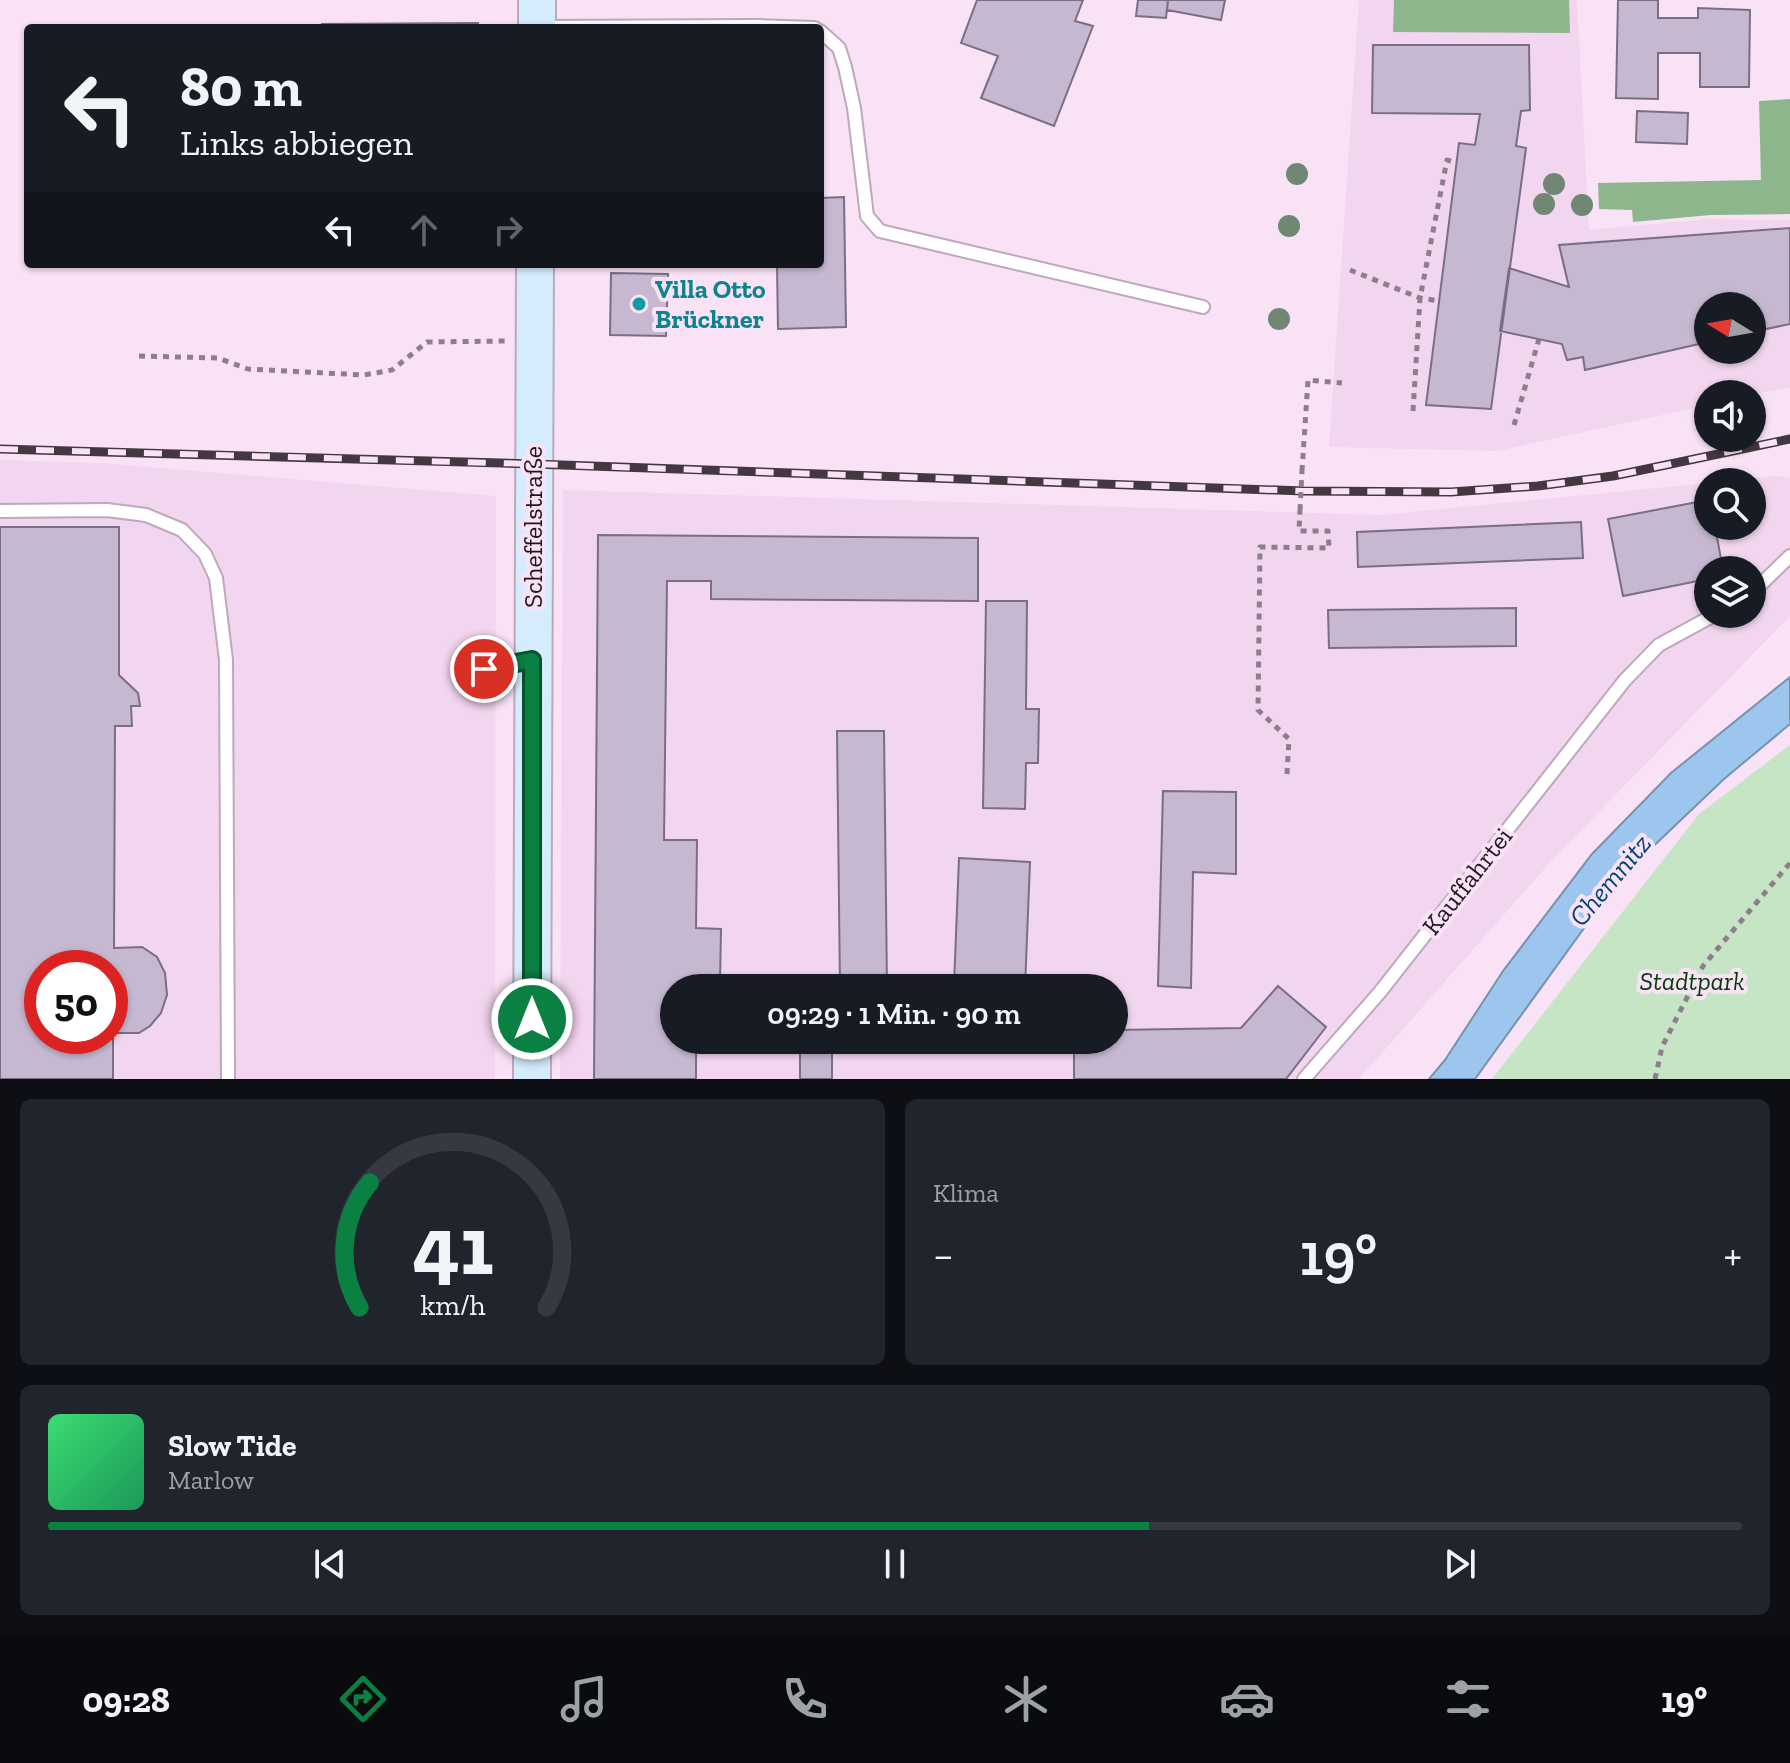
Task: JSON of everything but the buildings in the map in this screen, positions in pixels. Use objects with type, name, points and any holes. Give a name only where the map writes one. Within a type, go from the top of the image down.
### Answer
[{"type":"main road","name":"Scheffelstraße","points":[[532,1079],[535,268]]},
{"type":"lane","points":[[537,18],[702,24]]},
{"type":"lane","points":[[824,34],[839,48],[845,67],[854,108],[867,216],[880,231],[1203,307]]},
{"type":"lane","points":[[0,511],[107,510],[146,515],[182,530],[205,554],[216,578],[226,660],[228,1079]]},
{"type":"lane","points":[[1766,579],[1790,556]]},
{"type":"lane","name":"Kauffahrtei","points":[[1304,1079],[1380,992],[1625,680],[1659,645],[1694,626]]},
{"type":"lane","points":[[460,674],[532,660]]},
{"type":"path","points":[[1413,411],[1420,298],[1447,160],[1457,163]]},
{"type":"path","points":[[1350,270],[1420,298],[1439,301]]},
{"type":"path","points":[[1514,425],[1539,339]]},
{"type":"path","points":[[139,356],[218,358],[248,369],[354,376],[392,370],[427,342],[534,341]]},
{"type":"path","points":[[1287,774],[1289,739],[1258,710],[1260,547],[1329,548],[1328,531],[1299,531],[1308,380],[1342,383]]},
{"type":"path","points":[[1655,1079],[1662,1047],[1703,966],[1790,863]]},
{"type":"shaded area","points":[[1359,0],[1577,0],[1589,230],[1710,219],[1790,220],[1790,387],[1766,392],[1766,380],[1694,380],[1694,408],[1497,451],[1329,447]]},
{"type":"shaded area","points":[[0,460],[101,463],[496,496],[495,1079],[0,1079]]},
{"type":"shaded area","points":[[1766,477],[1790,478],[1790,616],[1553,859],[1359,1079],[560,1079],[563,490],[1380,515],[1694,484],[1694,540],[1766,540]]},
{"type":"green space","points":[[1394,0],[1569,0],[1570,33],[1393,32]]},
{"type":"green space","points":[[1790,99],[1790,214],[1711,215],[1633,222],[1632,210],[1599,209],[1598,183],[1761,180],[1759,101]]},
{"type":"green space","name":"Stadtpark","points":[[1790,745],[1790,1079],[1492,1079],[1699,814]]},
{"type":"water","name":"Chemnitz","points":[[1790,677],[1790,724],[1724,779],[1621,877],[1475,1079],[1429,1079],[1445,1060],[1503,971],[1592,854],[1671,773]]},
{"type":"railway","points":[[0,449],[1304,491],[1451,492],[1538,486],[1613,476],[1790,439]]},
{"type":"place","name":"Villa Otto Brückner","points":[[639,304]]},
{"type":"route","points":[[484,669],[532,660],[532,1019]]}]
